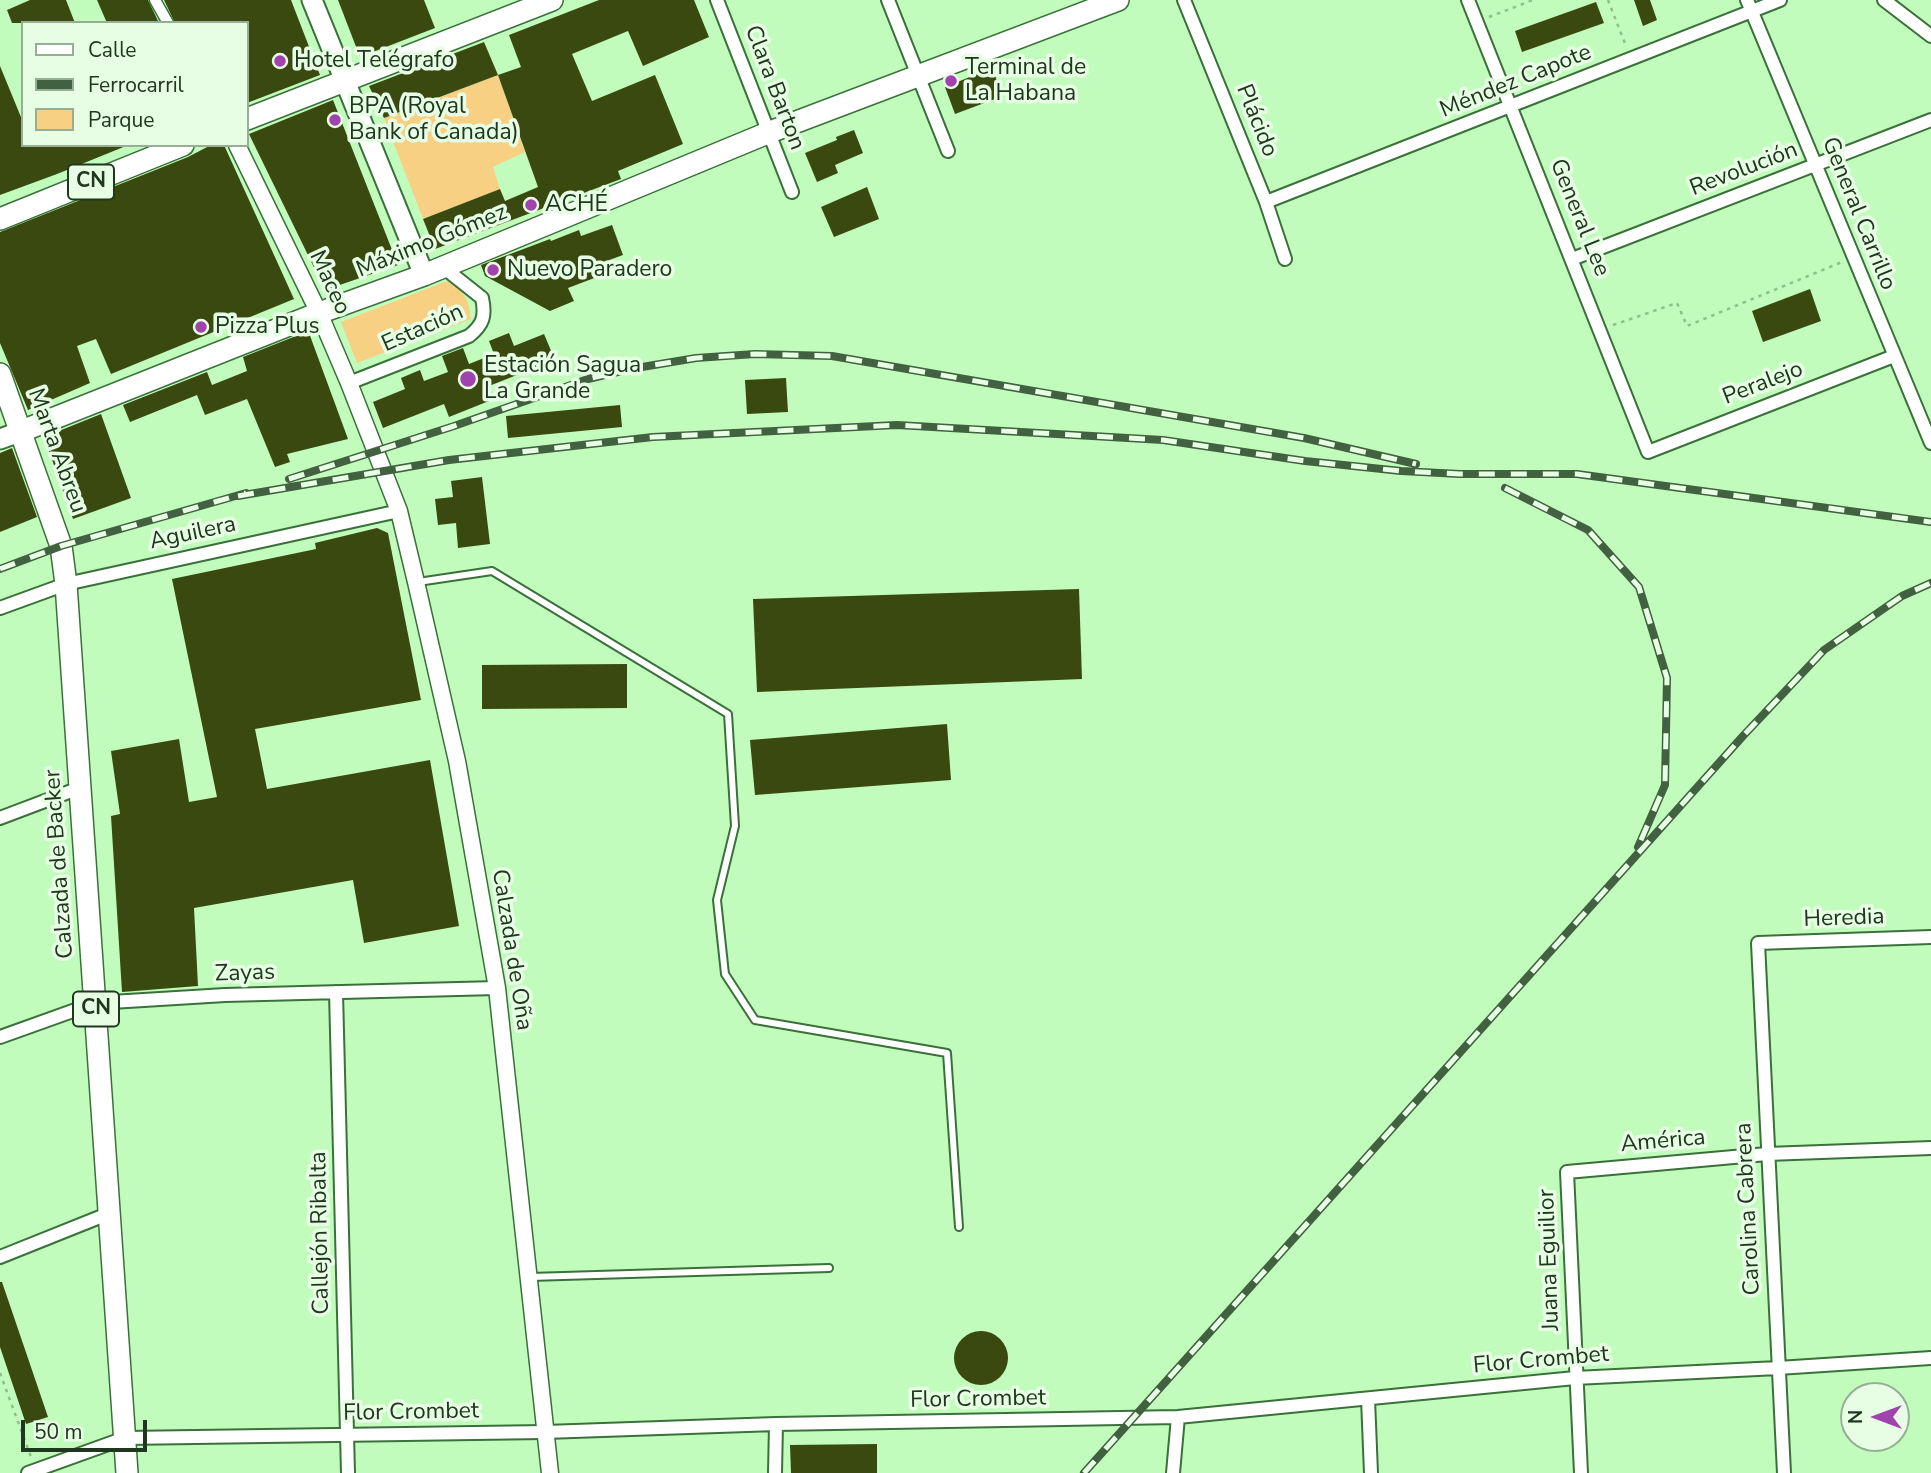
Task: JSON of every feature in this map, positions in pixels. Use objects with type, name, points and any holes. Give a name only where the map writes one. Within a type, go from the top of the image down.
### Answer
[{"type":"main road","points":[[312,0],[412,247],[433,271]]},
{"type":"main road","points":[[248,120],[552,0]]},
{"type":"main road","name":"Máximo Gómez","points":[[0,439],[433,271],[770,132],[1118,0]]},
{"type":"main road","name":"CN","points":[[0,219],[178,147]]},
{"type":"main road","name":"Marta Abreu","points":[[0,374],[61,546]]},
{"type":"main road","name":"Calzada de Backer","points":[[61,546],[82,786],[127,1473]]},
{"type":"street","points":[[155,0],[167,21]]},
{"type":"street","name":"Clara Barton","points":[[717,0],[792,192]]},
{"type":"street","points":[[888,0],[948,151]]},
{"type":"street","name":"Plácido","points":[[1184,0],[1266,202],[1285,259]]},
{"type":"street","name":"General Lee","points":[[1468,0],[1648,452]]},
{"type":"street","name":"Méndez Capote","points":[[1266,202],[1631,59],[1749,6],[1780,0]]},
{"type":"street","points":[[1884,0],[1931,36]]},
{"type":"street","name":"General Carrillo","points":[[1749,6],[1931,443]]},
{"type":"street","name":"Revolución","points":[[1573,259],[1931,120]]},
{"type":"street","name":"Maceo","points":[[238,147],[320,313],[373,444]]},
{"type":"street","points":[[470,256],[466,268],[472,288]]},
{"type":"street","name":"Estación","points":[[349,383],[469,336],[481,327],[485,312],[482,299],[472,288],[433,271]]},
{"type":"street","name":"Peralejo","points":[[1648,452],[1894,356]]},
{"type":"street","name":"Calzada de Oña","points":[[373,444],[399,511],[457,761],[497,988],[550,1473]]},
{"type":"street","name":"Aguilera","points":[[0,608],[66,584],[399,511]]},
{"type":"street","points":[[0,818],[82,786]]},
{"type":"street","name":"Heredia","points":[[1758,943],[1931,937]]},
{"type":"street","name":"Carolina Cabrera","points":[[1758,943],[1784,1473]]},
{"type":"street","name":"Zayas","points":[[0,1037],[95,1003],[497,988]]},
{"type":"street","name":"Callejón Ribalta","points":[[336,992],[348,1473]]},
{"type":"street","name":"América","points":[[1567,1171],[1767,1154],[1931,1148]]},
{"type":"street","name":"Juana Eguilior","points":[[1567,1171],[1581,1473]]},
{"type":"street","points":[[0,1257],[110,1213]]},
{"type":"street","name":"Flor Crombet","points":[[32,1472],[125,1438],[545,1432],[776,1424],[1178,1417],[1575,1378],[1931,1358]]},
{"type":"street","points":[[1368,1399],[1371,1473]]},
{"type":"street","points":[[1173,1473],[1178,1417]]},
{"type":"street","points":[[775,1473],[776,1424]]},
{"type":"lane","points":[[416,582],[492,571],[728,715],[735,826],[718,900],[725,974],[755,1020],[947,1053],[959,1227]]},
{"type":"lane","points":[[528,1277],[829,1268]]},
{"type":"path","points":[[1476,22],[1533,0]]},
{"type":"path","points":[[1608,0],[1631,59]]},
{"type":"path","points":[[1600,329],[1677,303],[1687,326],[1853,257]]},
{"type":"path","points":[[0,1373],[32,1472]]},
{"type":"green space","points":[[498,75],[525,152],[493,167],[500,189],[423,219],[384,118]]},
{"type":"green space","points":[[447,281],[465,296],[471,319],[357,363],[341,322]]},
{"type":"building","points":[[30,0],[66,0],[74,21],[12,23],[7,10]]},
{"type":"building","points":[[97,0],[148,0],[158,21],[106,21]]},
{"type":"building","points":[[164,0],[291,0],[320,75],[248,103],[248,21],[174,21]]},
{"type":"building","points":[[338,0],[424,0],[435,28],[360,57]]},
{"type":"building","points":[[599,0],[694,0],[709,37],[643,66],[628,31],[572,54],[592,101],[655,75],[683,144],[618,171],[621,179],[435,249],[423,219],[500,189],[505,201],[538,187],[498,75],[521,67],[509,35]]},
{"type":"building","points":[[1634,0],[1650,0],[1657,20],[1643,26]]},
{"type":"building","points":[[1596,2],[1604,23],[1522,52],[1515,31]]},
{"type":"building","points":[[484,42],[498,75],[384,118],[369,86]]},
{"type":"building","points":[[0,66],[21,117],[21,147],[124,147],[57,174],[0,195]]},
{"type":"building","points":[[992,68],[1003,96],[955,114],[945,87]]},
{"type":"building","points":[[333,100],[398,265],[325,290],[249,134]]},
{"type":"building","points":[[854,130],[863,153],[835,165],[838,173],[817,182],[805,153]]},
{"type":"building","points":[[207,147],[225,147],[294,299],[111,374],[96,339],[77,346],[90,383],[28,410],[0,343],[0,232]]},
{"type":"building","points":[[867,187],[879,219],[834,237],[821,207]]},
{"type":"building","points":[[612,225],[623,255],[593,266],[597,277],[568,288],[574,301],[550,311],[485,276],[481,265],[579,230],[581,236]]},
{"type":"building","points":[[1810,289],[1821,321],[1763,342],[1752,311]]},
{"type":"building","points":[[309,333],[348,439],[287,454],[290,462],[275,467],[247,399],[205,415],[197,395],[130,422],[123,405],[207,372],[212,385],[247,371],[243,357]]},
{"type":"building","name":"Estación Sagua La Grande","points":[[509,333],[514,346],[544,334],[555,360],[489,386],[494,399],[449,417],[444,404],[383,428],[373,402],[405,389],[401,378],[420,370],[424,381],[448,372],[442,356],[463,348],[469,364],[494,354],[489,341]]},
{"type":"building","points":[[786,378],[788,412],[747,414],[745,380]]},
{"type":"building","points":[[620,405],[622,427],[508,438],[506,416]]},
{"type":"building","points":[[101,414],[131,498],[73,519],[44,437]]},
{"type":"building","points":[[12,448],[37,517],[0,532],[0,453]]},
{"type":"building","points":[[482,477],[490,544],[458,548],[456,523],[438,525],[435,499],[453,497],[451,481]]},
{"type":"building","points":[[377,528],[388,533],[421,700],[255,729],[267,789],[430,760],[459,926],[364,943],[353,880],[194,908],[198,986],[122,992],[111,816],[120,814],[111,751],[179,739],[189,802],[217,797],[172,579],[316,549],[315,543]]},
{"type":"building","points":[[1079,589],[1082,679],[757,692],[753,599]]},
{"type":"building","points":[[627,664],[627,708],[482,709],[482,665]]},
{"type":"building","points":[[947,724],[951,780],[755,795],[750,740]]},
{"type":"building","points":[[0,1282],[48,1417],[26,1424],[0,1347]]},
{"type":"building","points":[[981,1331],[1000,1339],[1008,1358],[1000,1377],[981,1385],[962,1377],[954,1358],[962,1339]]},
{"type":"building","points":[[877,1444],[877,1473],[791,1473],[790,1445]]},
{"type":"railway","points":[[289,479],[588,379],[696,358],[755,354],[832,356],[1304,438],[1416,464]]},
{"type":"railway","points":[[238,496],[449,460],[653,437],[897,425],[1163,440],[1305,461],[1401,471],[1577,474],[1931,522]]},
{"type":"railway","points":[[1505,488],[1588,530],[1639,587],[1667,678],[1665,785],[1638,847]]},
{"type":"railway","points":[[0,569],[61,546],[246,493]]},
{"type":"railway","points":[[1084,1473],[1743,736],[1824,650],[1902,596],[1931,583]]},
{"type":"place","name":"Hotel Telégrafo","points":[[280,61]]},
{"type":"place","name":"Terminal de La Habana","points":[[951,81]]},
{"type":"place","name":"BPA (Royal Bank of Canada)","points":[[335,120]]},
{"type":"place","name":"ACHÉ","points":[[531,205]]},
{"type":"place","name":"Nuevo Paradero","points":[[493,270]]},
{"type":"place","name":"Pizza Plus","points":[[201,327]]},
{"type":"place","name":"Estación Sagua La Grande","points":[[468,379]]}]
